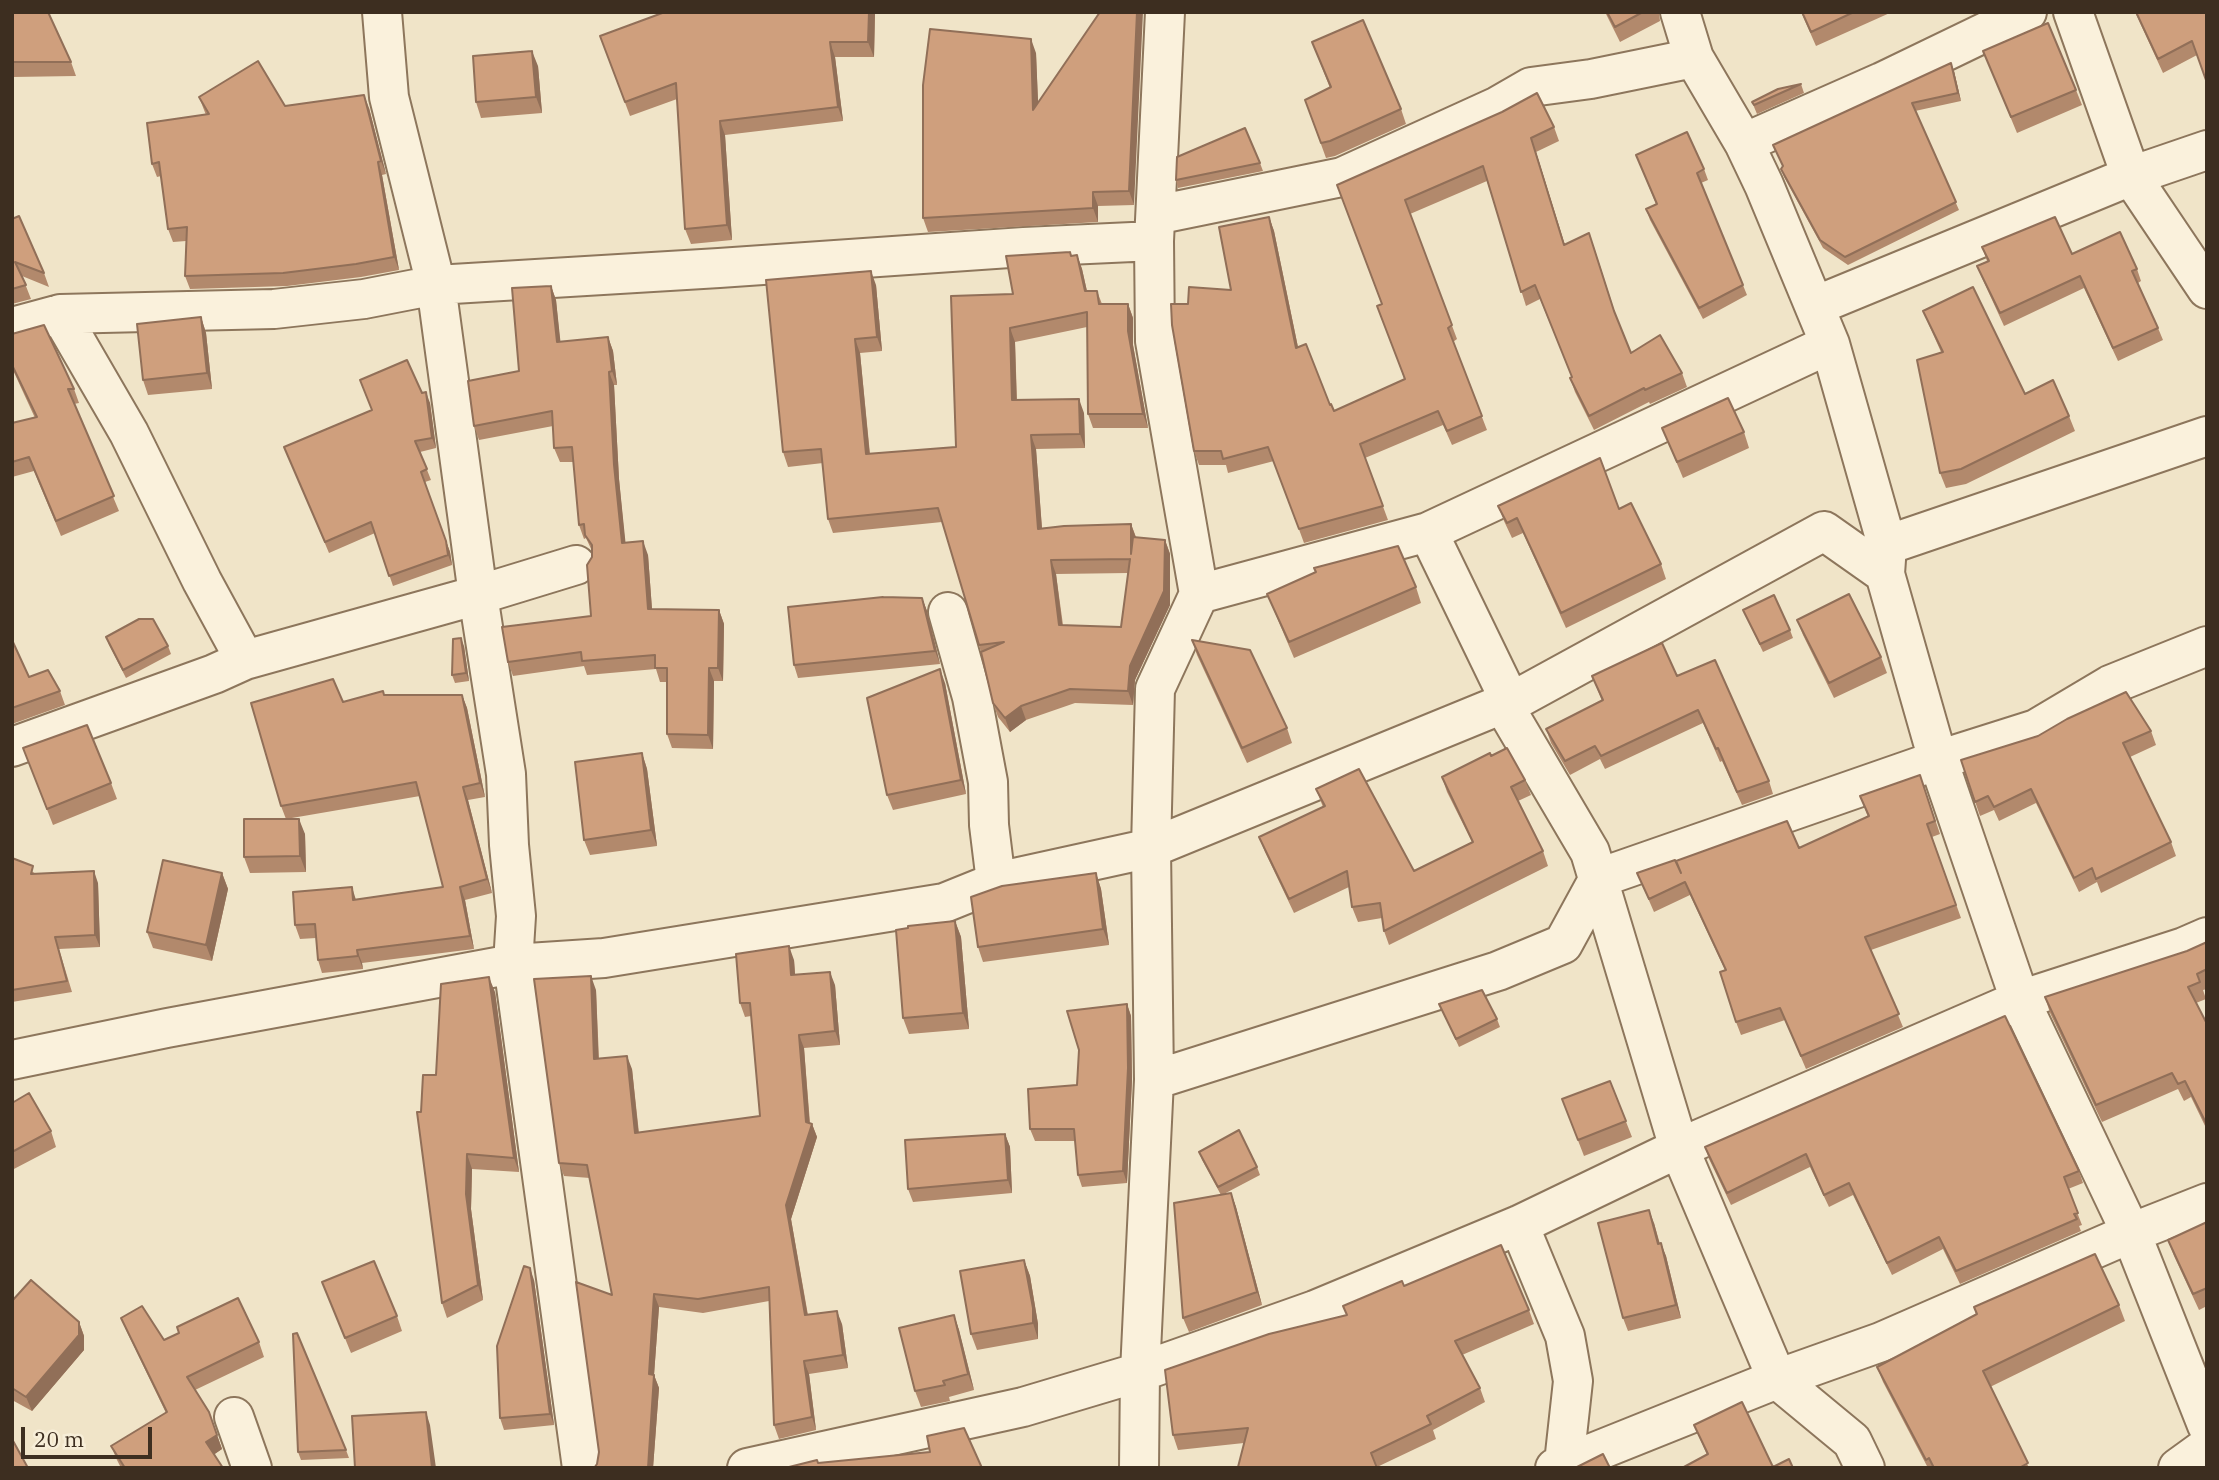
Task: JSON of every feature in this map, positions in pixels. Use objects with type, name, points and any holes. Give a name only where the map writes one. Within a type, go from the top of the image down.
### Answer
[{"type":"street","points":[[382,12],[389,97],[436,285],[478,595],[506,774],[516,916],[513,964],[582,1468]]},
{"type":"street","points":[[1139,1468],[1140,1372],[1154,1080],[1151,848],[1155,689],[1199,594],[1155,341],[1155,228],[1165,12]]},
{"type":"street","points":[[1680,12],[1694,58],[1744,143],[1764,185],[1830,344],[1938,760],[2020,1000],[2130,1233],[2207,1425]]},
{"type":"street","points":[[1744,143],[1882,82],[2026,12]]},
{"type":"street","points":[[2073,12],[2131,176],[2207,289]]},
{"type":"street","points":[[12,327],[60,314],[274,309],[364,299],[436,285],[1155,228],[1342,177],[1498,106],[1531,87],[1591,79],[1694,58]]},
{"type":"street","points":[[1815,306],[2131,176],[2207,150]]},
{"type":"street","points":[[60,314],[128,433],[245,660]]},
{"type":"street","points":[[1199,594],[1428,533],[1830,344]]},
{"type":"street","points":[[12,1060],[167,1028],[513,964],[604,958],[944,903],[996,882],[1151,848],[1507,703],[1824,531],[1886,559],[2207,436]]},
{"type":"street","points":[[1428,533],[1507,703],[1590,852],[1679,1148],[1777,1379],[1852,1441],[1865,1468]]},
{"type":"street","points":[[12,747],[214,674],[245,660],[576,565]]},
{"type":"street","points":[[948,612],[972,696],[988,782],[989,825],[996,882]]},
{"type":"street","points":[[1154,1080],[1498,971],[1563,944],[1599,878],[1938,760],[2036,729],[2110,685],[2207,646]]},
{"type":"street","points":[[747,1468],[1023,1407],[1140,1372],[1315,1310],[1519,1225],[1679,1148],[2020,1000],[2184,947],[2207,937]]},
{"type":"street","points":[[1559,1465],[1777,1379],[1881,1342],[2130,1233],[2207,1203]]},
{"type":"street","points":[[1519,1225],[1565,1336],[1573,1381],[1559,1465]]},
{"type":"street","points":[[234,1417],[252,1468]]},
{"type":"street","points":[[2178,1468],[2207,1447]]},
{"type":"building","points":[[12,12],[48,12],[71,62],[12,62]]},
{"type":"building","points":[[665,12],[869,12],[868,42],[830,42],[838,107],[720,121],[727,225],[685,229],[676,83],[625,102],[600,36]]},
{"type":"building","points":[[1100,12],[1137,12],[1129,191],[1093,192],[1093,208],[923,218],[923,85],[930,29],[1031,39],[1033,110]]},
{"type":"building","points":[[1607,12],[1643,12],[1615,27]]},
{"type":"building","points":[[1802,12],[1854,12],[1811,32]]},
{"type":"building","points":[[2136,12],[2207,12],[2207,83],[2192,41],[2158,59]]},
{"type":"building","points":[[1363,20],[1401,109],[1321,143],[1305,100],[1331,87],[1312,42]]},
{"type":"building","points":[[2048,23],[2076,90],[2011,117],[1983,51]]},
{"type":"building","points":[[532,51],[536,97],[476,102],[473,56]]},
{"type":"building","points":[[258,61],[285,106],[364,95],[381,161],[378,162],[394,257],[283,273],[185,276],[187,227],[168,229],[159,162],[152,164],[147,123],[209,114],[199,97]]},
{"type":"building","points":[[1951,63],[1958,93],[1912,103],[1956,202],[1845,257],[1820,240],[1781,169],[1783,166],[1773,145]]},
{"type":"building","points":[[1801,84],[1754,105],[1752,102],[1778,89]]},
{"type":"building","points":[[1537,93],[1554,127],[1531,138],[1564,245],[1589,233],[1614,311],[1631,353],[1660,335],[1682,373],[1645,390],[1644,388],[1589,416],[1570,378],[1572,377],[1535,285],[1521,292],[1483,166],[1405,200],[1452,325],[1448,328],[1482,416],[1447,431],[1438,411],[1360,444],[1383,506],[1299,529],[1268,447],[1223,459],[1221,451],[1194,451],[1172,325],[1171,304],[1188,304],[1189,287],[1231,290],[1219,227],[1269,217],[1296,348],[1306,344],[1334,411],[1405,379],[1377,306],[1382,304],[1337,185],[1502,112]]},
{"type":"building","points":[[1245,128],[1260,163],[1176,180],[1177,157]]},
{"type":"building","points":[[1687,132],[1704,169],[1697,173],[1743,285],[1699,308],[1646,209],[1657,204],[1636,155]]},
{"type":"building","points":[[19,216],[44,273],[15,262],[26,285],[12,289],[12,219]]},
{"type":"building","points":[[2055,217],[2072,254],[2120,232],[2137,269],[2132,271],[2158,328],[2113,348],[2080,276],[2000,313],[1977,266],[1989,261],[1982,247]]},
{"type":"building","points":[[1070,252],[1071,256],[1077,255],[1085,291],[1097,291],[1099,304],[1128,304],[1128,331],[1143,414],[1088,414],[1087,312],[1010,328],[1012,400],[1079,399],[1080,434],[1031,435],[1038,529],[1131,524],[1131,554],[1133,537],[1165,540],[1164,591],[1130,666],[1128,691],[1070,689],[1021,706],[1005,718],[993,703],[981,652],[1004,642],[979,645],[938,508],[828,519],[821,449],[783,452],[766,280],[871,271],[877,337],[855,339],[866,454],[956,447],[951,296],[1013,294],[1006,256]],"holes":[[[1130,559],[1121,627],[1059,625],[1051,560]]]},
{"type":"building","points":[[551,286],[557,342],[608,337],[612,371],[609,372],[614,465],[622,543],[643,541],[648,609],[719,610],[718,668],[709,668],[708,735],[667,734],[667,668],[655,668],[655,655],[582,661],[581,652],[508,662],[502,627],[591,616],[587,565],[592,557],[592,545],[585,535],[584,524],[579,525],[572,447],[554,448],[552,411],[474,426],[468,381],[519,371],[512,288]]},
{"type":"building","points":[[1973,287],[2025,394],[2053,380],[2069,416],[1961,469],[1940,473],[1917,360],[1943,352],[1923,311]]},
{"type":"building","points":[[201,317],[207,373],[143,380],[137,324]]},
{"type":"building","points":[[44,325],[74,389],[68,389],[114,496],[56,521],[29,457],[12,462],[12,423],[37,417],[12,365],[12,334]]},
{"type":"building","points":[[407,360],[422,393],[426,392],[432,438],[415,441],[427,469],[421,472],[446,541],[448,555],[389,576],[371,522],[325,542],[284,447],[372,410],[360,380]]},
{"type":"building","points":[[1728,398],[1744,432],[1677,462],[1662,428]]},
{"type":"building","points":[[1600,458],[1619,509],[1631,503],[1661,564],[1561,613],[1517,518],[1507,523],[1498,506]]},
{"type":"building","points":[[1398,546],[1416,587],[1289,642],[1267,594],[1316,572],[1314,568]]},
{"type":"building","points":[[1849,594],[1881,657],[1829,683],[1797,620]]},
{"type":"building","points":[[1774,595],[1790,630],[1760,644],[1743,610]]},
{"type":"building","points":[[883,597],[922,598],[935,651],[794,665],[788,607]]},
{"type":"building","points":[[139,619],[153,619],[168,646],[123,670],[106,637]]},
{"type":"building","points":[[461,638],[466,673],[452,675],[453,639]]},
{"type":"building","points":[[12,640],[29,677],[48,670],[60,691],[12,708]]},
{"type":"building","points":[[1192,640],[1250,650],[1287,728],[1242,748]]},
{"type":"building","points":[[1662,643],[1677,676],[1715,660],[1769,781],[1737,792],[1698,710],[1601,756],[1595,746],[1565,761],[1546,729],[1603,700],[1592,676]]},
{"type":"building","points":[[940,669],[961,780],[887,795],[867,698]]},
{"type":"building","points":[[333,679],[343,702],[383,691],[384,695],[462,695],[480,783],[463,787],[487,879],[460,887],[470,936],[357,950],[358,956],[318,960],[315,924],[295,925],[293,892],[352,887],[353,900],[443,887],[416,782],[281,806],[251,703]]},
{"type":"building","points":[[2126,692],[2151,731],[2123,743],[2171,842],[2096,879],[2092,868],[2074,878],[2031,789],[1994,807],[1988,796],[1975,802],[1961,760],[2038,736],[2067,719]]},
{"type":"building","points":[[87,725],[111,783],[47,809],[23,748]]},
{"type":"building","points":[[1507,748],[1525,780],[1511,787],[1543,851],[1384,931],[1380,903],[1352,907],[1347,871],[1289,899],[1259,837],[1325,806],[1316,789],[1359,769],[1414,871],[1473,842],[1442,777],[1490,753],[1491,756]]},
{"type":"building","points":[[642,753],[651,830],[584,840],[575,762]]},
{"type":"building","points":[[1920,775],[1935,821],[1927,824],[1956,905],[1865,937],[1899,1014],[1801,1056],[1780,1008],[1736,1022],[1720,972],[1726,970],[1685,882],[1649,899],[1637,873],[1675,860],[1681,873],[1676,861],[1787,821],[1799,848],[1869,816],[1860,796]]},
{"type":"building","points":[[244,819],[299,819],[300,856],[244,857]]},
{"type":"building","points":[[12,858],[33,866],[31,874],[94,871],[95,935],[55,937],[67,981],[12,990]]},
{"type":"building","points":[[163,860],[222,873],[206,945],[147,932]]},
{"type":"building","points":[[1096,873],[1103,929],[978,947],[971,897],[1002,886]]},
{"type":"building","points":[[955,921],[963,1013],[903,1018],[896,930],[908,926]]},
{"type":"building","points":[[2207,942],[2207,969],[2197,974],[2200,982],[2188,987],[2207,1024],[2207,1125],[2185,1081],[2178,1084],[2172,1073],[2096,1105],[2045,997]]},
{"type":"building","points":[[789,946],[791,975],[830,972],[835,1031],[799,1035],[806,1122],[812,1124],[786,1205],[805,1315],[837,1311],[843,1355],[804,1361],[812,1417],[774,1425],[769,1287],[698,1299],[654,1294],[649,1374],[654,1375],[648,1468],[594,1468],[599,1452],[576,1282],[612,1295],[587,1165],[559,1163],[534,979],[591,976],[594,1059],[627,1056],[635,1133],[760,1116],[750,1003],[740,1003],[736,954]]},
{"type":"building","points":[[489,977],[514,1158],[467,1154],[466,1194],[478,1285],[442,1303],[417,1112],[421,1112],[423,1075],[436,1075],[441,984]]},
{"type":"building","points":[[1482,990],[1497,1019],[1456,1039],[1439,1004]]},
{"type":"building","points":[[1127,1004],[1128,1068],[1123,1171],[1078,1175],[1074,1129],[1030,1129],[1028,1089],[1077,1085],[1079,1050],[1067,1011]]},
{"type":"building","points":[[2005,1016],[2079,1171],[2064,1177],[2078,1213],[2074,1214],[2077,1219],[1956,1271],[1939,1237],[1887,1263],[1849,1183],[1824,1195],[1806,1154],[1727,1193],[1705,1147]]},
{"type":"building","points":[[1610,1081],[1626,1121],[1578,1140],[1562,1099]]},
{"type":"building","points":[[29,1093],[51,1131],[12,1152],[12,1103]]},
{"type":"building","points":[[1239,1130],[1257,1167],[1218,1187],[1199,1152]]},
{"type":"building","points":[[1005,1134],[1008,1180],[908,1189],[905,1140]]},
{"type":"building","points":[[1231,1193],[1257,1292],[1183,1318],[1174,1203]]},
{"type":"building","points":[[1649,1210],[1658,1244],[1661,1243],[1676,1305],[1623,1318],[1598,1223]]},
{"type":"building","points":[[2207,1222],[2207,1288],[2193,1294],[2168,1240]]},
{"type":"building","points":[[1501,1245],[1529,1310],[1455,1341],[1480,1388],[1427,1416],[1431,1424],[1371,1453],[1377,1468],[1243,1468],[1238,1467],[1248,1428],[1173,1435],[1165,1370],[1269,1334],[1347,1315],[1343,1306],[1402,1281],[1404,1286]]},
{"type":"building","points":[[2095,1254],[2119,1305],[1983,1371],[2028,1463],[2019,1468],[1934,1468],[1929,1458],[1926,1460],[1877,1367],[1977,1314],[1974,1307]]},
{"type":"building","points":[[1024,1260],[1033,1308],[1033,1323],[971,1334],[960,1271]]},
{"type":"building","points":[[374,1261],[397,1316],[345,1338],[322,1282]]},
{"type":"building","points":[[524,1266],[530,1268],[550,1414],[500,1418],[497,1346]]},
{"type":"building","points":[[31,1280],[79,1322],[79,1335],[26,1397],[12,1388],[12,1301]]},
{"type":"building","points":[[238,1298],[259,1342],[187,1377],[209,1412],[217,1435],[206,1442],[223,1468],[125,1468],[111,1446],[167,1412],[121,1318],[142,1306],[164,1340],[179,1333],[177,1327]]},
{"type":"building","points":[[954,1315],[968,1374],[943,1381],[945,1385],[915,1391],[899,1328]]},
{"type":"building","points":[[297,1333],[346,1450],[298,1452],[293,1334]]},
{"type":"building","points":[[1742,1402],[1773,1467],[1789,1459],[1793,1468],[1682,1468],[1708,1454],[1694,1425]]},
{"type":"building","points":[[426,1412],[432,1468],[355,1468],[352,1416]]},
{"type":"building","points":[[964,1428],[982,1468],[785,1468],[817,1460],[818,1463],[930,1452],[927,1436]]},
{"type":"building","points":[[12,1439],[28,1468],[12,1468]]},
{"type":"building","points":[[1603,1454],[1610,1468],[1575,1468]]}]
